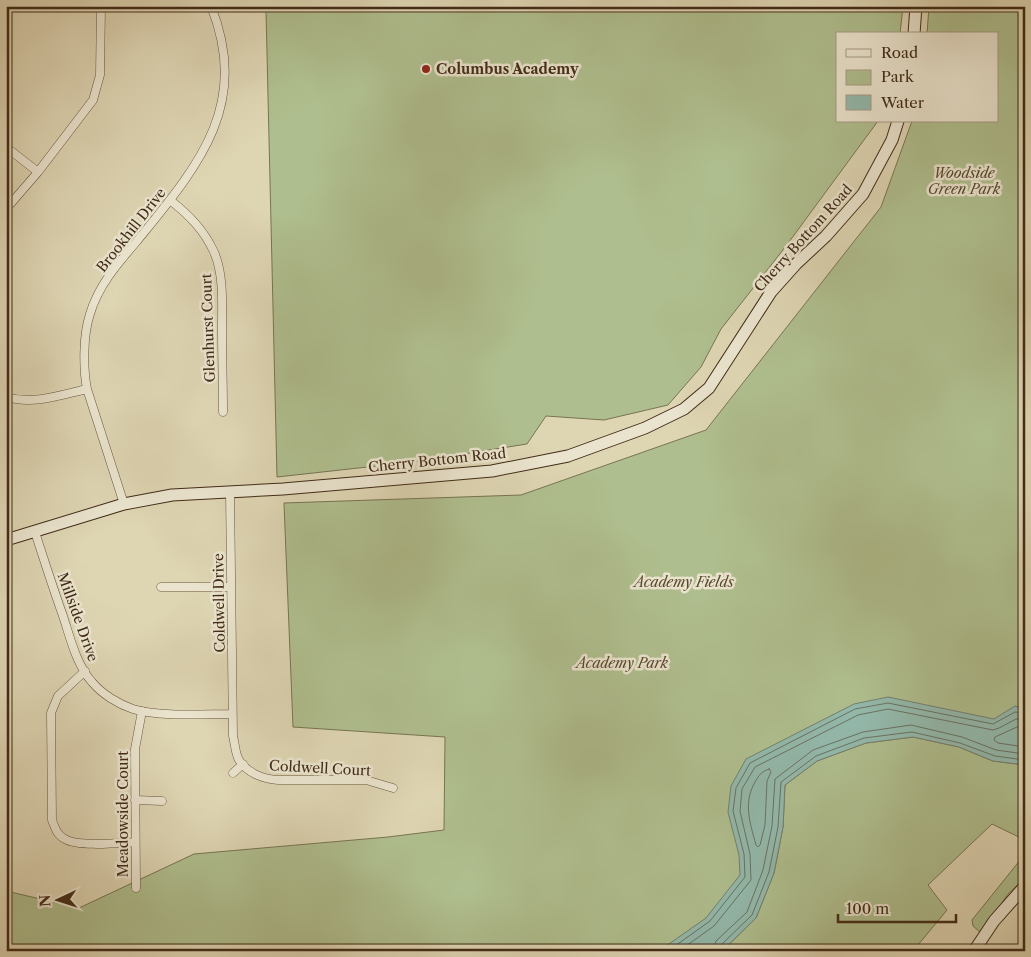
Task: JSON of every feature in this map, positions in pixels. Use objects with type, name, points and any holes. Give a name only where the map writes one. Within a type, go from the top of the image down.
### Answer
[{"type":"main road","points":[[914,32],[916,6]]},
{"type":"main road","name":"Cherry Bottom Road","points":[[6,540],[124,504],[172,495],[290,489],[492,472],[568,456],[645,428],[684,410],[709,388],[771,292],[864,194],[892,140],[898,122]]},
{"type":"main road","points":[[974,951],[994,921],[1025,886]]},
{"type":"street","points":[[6,209],[38,172],[93,100],[102,60],[101,6]]},
{"type":"street","name":"Brookhill Drive","points":[[124,504],[87,390],[85,347],[90,314],[100,291],[114,268],[170,200],[205,149],[216,124],[222,103],[225,59],[223,41],[211,6]]},
{"type":"street","points":[[6,147],[38,172]]},
{"type":"street","name":"Glenhurst Court","points":[[170,200],[188,214],[203,232],[215,253],[219,268],[223,412]]},
{"type":"street","points":[[6,397],[17,400],[37,400],[87,390]]},
{"type":"street","name":"Coldwell Drive","points":[[230,492],[232,714]]},
{"type":"street","name":"Millside Drive","points":[[35,532],[72,644],[92,682],[111,698],[142,711],[232,714]]},
{"type":"street","points":[[161,587],[231,587]]},
{"type":"street","points":[[85,671],[58,696],[51,713],[52,820],[56,831],[65,840],[77,843],[135,842]]},
{"type":"street","name":"Meadowside Court","points":[[136,888],[135,750],[142,711]]},
{"type":"street","points":[[232,714],[233,736],[239,759],[243,764],[233,773]]},
{"type":"street","name":"Coldwell Court","points":[[243,764],[250,771],[266,779],[366,780],[392,788]]},
{"type":"street","points":[[135,800],[162,801]]},
{"type":"green space","points":[[280,6],[903,6],[900,32],[836,32],[836,122],[877,122],[786,246],[721,329],[701,367],[668,405],[604,420],[546,416],[527,444],[413,462],[277,477],[266,11],[280,8]]},
{"type":"green space","name":"Academy Park","points":[[929,6],[1025,6],[1025,755],[900,724],[784,766],[753,878],[706,951],[6,951],[6,891],[79,908],[194,854],[388,837],[444,830],[445,737],[293,727],[284,503],[521,495],[706,430],[881,207],[912,122],[998,122],[998,32],[927,32]]},
{"type":"green space","points":[[913,737],[959,747],[993,761],[1025,765],[1025,840],[992,824],[928,885],[947,910],[913,951],[722,951],[756,918],[774,873],[783,827],[785,785],[817,761],[866,743]]},
{"type":"green space","points":[[1025,854],[1025,878],[1008,894],[981,933],[973,926],[972,920]]},
{"type":"water","points":[[888,697],[994,719],[1015,706],[1025,709],[1025,765],[993,761],[959,747],[913,737],[866,743],[817,761],[785,785],[783,827],[774,873],[756,918],[722,951],[659,951],[706,918],[740,875],[739,855],[728,812],[731,786],[746,759],[854,704]]},
{"type":"place","name":"Columbus Academy","points":[[426,69]]},
{"type":"park label","name":"Woodside Green Park","points":[[964,182]]},
{"type":"park label","name":"Academy Fields","points":[[684,582]]}]
